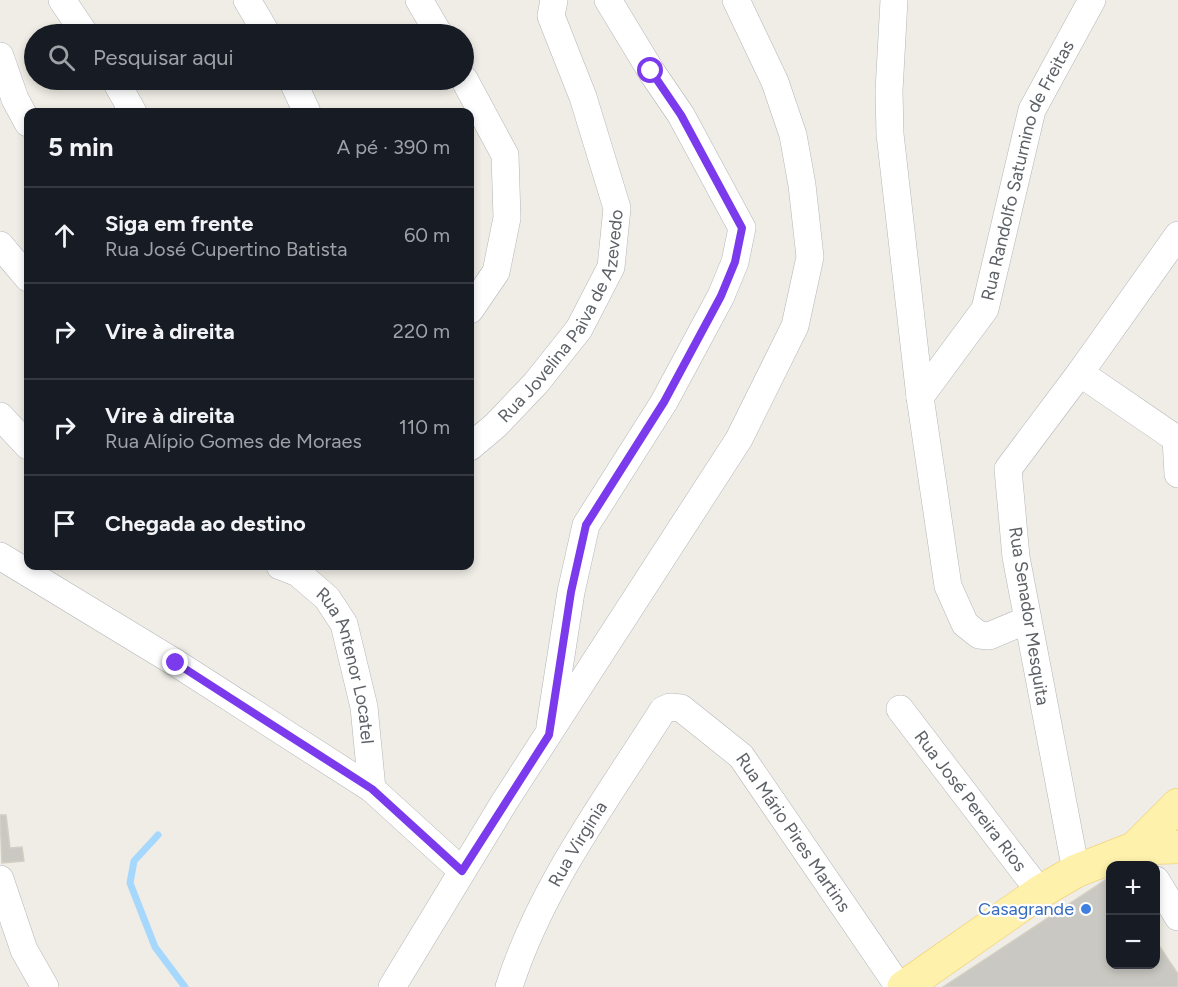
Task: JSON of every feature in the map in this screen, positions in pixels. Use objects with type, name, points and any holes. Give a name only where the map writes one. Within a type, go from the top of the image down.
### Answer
[{"type":"main road","points":[[1141,857],[1178,805]]},
{"type":"main road","points":[[901,987],[1040,892],[1076,871],[1178,847]]},
{"type":"street","points":[[62,0],[78,24]]},
{"type":"street","points":[[247,0],[261,24]]},
{"type":"street","points":[[419,0],[433,24]]},
{"type":"street","name":"Rua Jovelina Paiva de Azevedo","points":[[474,444],[496,425],[536,383],[579,329],[611,267],[617,208],[583,97],[551,16],[554,0]]},
{"type":"street","points":[[549,735],[571,592],[586,525],[664,402],[721,296],[735,262],[742,228],[681,115],[651,71],[609,0]]},
{"type":"street","points":[[392,987],[462,871],[739,439],[795,326],[810,257],[802,185],[793,135],[775,82],[736,0]]},
{"type":"street","points":[[894,0],[889,91],[890,134],[920,397],[948,586],[965,624],[979,635],[989,636],[1027,620]]},
{"type":"street","name":"Rua Randolfo Saturnino de Freitas","points":[[920,397],[985,309],[1032,110],[1092,0]]},
{"type":"street","points":[[0,56],[15,99],[24,116]]},
{"type":"street","points":[[121,90],[131,108]]},
{"type":"street","points":[[297,90],[305,108]]},
{"type":"street","points":[[470,90],[505,154],[507,218],[496,272],[474,304]]},
{"type":"street","name":"Rua Senador Mesquita","points":[[1076,871],[1016,558],[1008,469],[1080,373],[1178,235]]},
{"type":"street","points":[[0,245],[24,273]]},
{"type":"street","points":[[1080,373],[1177,439],[1178,474]]},
{"type":"street","points":[[11,420],[24,440]]},
{"type":"street","points":[[0,556],[176,663],[372,789],[462,871]]},
{"type":"street","name":"Rua Antenor Locatel","points":[[290,570],[298,573],[327,598],[344,624],[364,707],[372,789]]},
{"type":"street","name":"Rua Mário Pires Martins","points":[[663,710],[670,707],[681,708],[741,756],[901,987]]},
{"type":"street","name":"Rua José Pereira Rios","points":[[900,709],[1040,892]]},
{"type":"street","name":"Rua Virginia","points":[[509,987],[521,948],[547,895],[663,710]]},
{"type":"street","points":[[0,879],[24,950],[32,987]]},
{"type":"street","points":[[1160,888],[1178,917]]},
{"type":"street","points":[[24,950],[45,987]]},
{"type":"building","points":[[0,815],[6,815],[10,848],[22,847],[24,861],[2,863]]},
{"type":"building","name":"Casagrande","points":[[1106,880],[1106,969],[1160,969],[1160,947],[1178,974],[1178,987],[943,987]]},
{"type":"waterway","points":[[158,835],[134,861],[130,883],[155,947],[185,987]]},
{"type":"place","name":"Casagrande","points":[[1086,909]]},
{"type":"route","points":[[176,663],[372,789],[462,871],[549,735],[571,592],[586,525],[616,474],[664,402],[721,296],[735,262],[742,228],[681,115],[651,71]]}]
